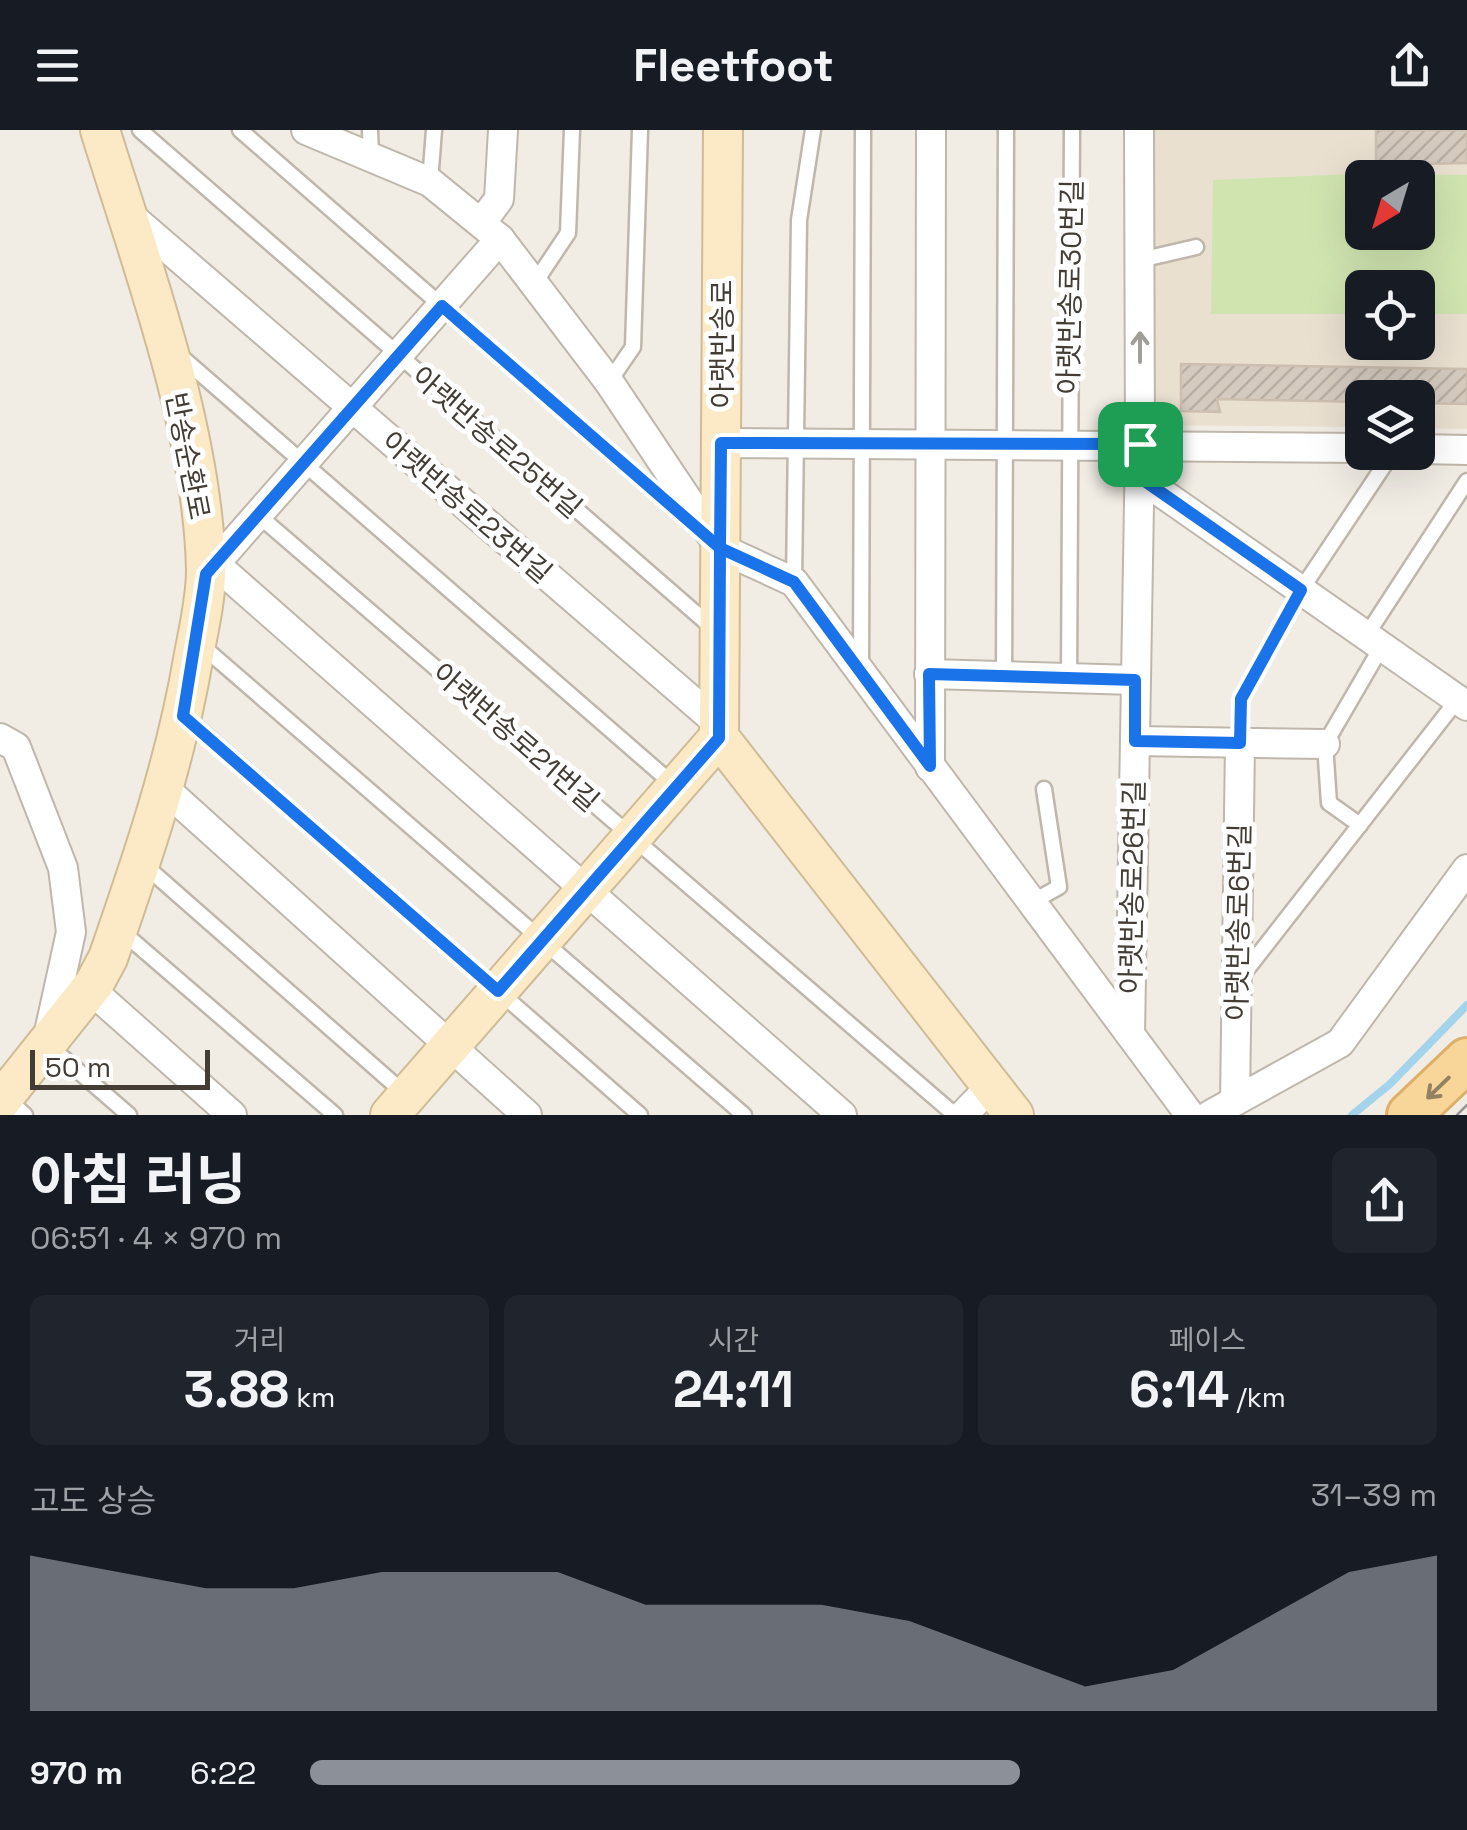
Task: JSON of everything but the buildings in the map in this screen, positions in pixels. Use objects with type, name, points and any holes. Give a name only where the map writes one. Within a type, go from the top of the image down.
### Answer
[{"type":"main road","name":"반송순환로","points":[[10,1105],[46,1044],[90,989],[108,958],[166,790],[210,569],[199,489],[163,342],[100,130]]},
{"type":"main road","name":"아랫반송로","points":[[719,731],[723,130]]},
{"type":"main road","points":[[398,1105],[676,786],[719,731],[1003,1101]]},
{"type":"main road","points":[[1409,1115],[1467,1060]]},
{"type":"street","points":[[306,130],[371,144],[430,182],[491,231],[609,382],[720,548]]},
{"type":"street","points":[[503,130],[499,198],[491,231],[442,306],[210,569],[842,1115]]},
{"type":"street","points":[[930,766],[931,130]]},
{"type":"street","points":[[929,674],[1135,680],[1140,444],[1139,130]]},
{"type":"street","name":"아랫반송로23번길","points":[[125,211],[719,731]]},
{"type":"street","points":[[721,443],[1345,448]]},
{"type":"street","points":[[1435,449],[1467,450]]},
{"type":"street","points":[[1139,477],[1462,703]]},
{"type":"street","name":"아랫반송로26번길","points":[[720,548],[794,582],[1190,1115]]},
{"type":"street","name":"아랫반송로26번길","points":[[1130,1034],[1135,680]]},
{"type":"street","points":[[0,738],[16,747],[64,868],[71,932],[46,1044]]},
{"type":"street","points":[[1135,741],[1325,744]]},
{"type":"street","name":"아랫반송로6번길","points":[[1223,1108],[1237,981],[1240,743]]},
{"type":"street","points":[[166,790],[527,1115]]},
{"type":"street","name":"아랫반송로6번길","points":[[1223,1108],[1340,1042],[1467,869]]},
{"type":"street","points":[[90,989],[232,1115]]},
{"type":"street","points":[[959,1115],[1003,1101]]},
{"type":"lane","name":"아랫반송로25번길","points":[[140,130],[720,634]]},
{"type":"lane","points":[[240,130],[720,548]]},
{"type":"lane","points":[[430,182],[434,130]]},
{"type":"lane","points":[[534,284],[568,233],[572,130]]},
{"type":"lane","points":[[609,382],[633,346],[640,130]]},
{"type":"lane","points":[[794,582],[799,220],[813,130]]},
{"type":"lane","points":[[861,673],[863,130]]},
{"type":"lane","points":[[1004,676],[1006,130]]},
{"type":"lane","name":"아랫반송로30번길","points":[[1070,679],[1067,444],[1072,130]]},
{"type":"lane","points":[[1140,260],[1196,246]]},
{"type":"lane","points":[[163,342],[676,786]]},
{"type":"lane","points":[[1240,743],[1241,699],[1301,590],[1381,470]]},
{"type":"lane","points":[[1360,825],[1329,803],[1325,744],[1374,641],[1467,481]]},
{"type":"lane","name":"아랫반송로21번길","points":[[258,515],[959,1115]]},
{"type":"lane","points":[[197,641],[744,1115]]},
{"type":"lane","points":[[1237,981],[1462,703]]},
{"type":"lane","points":[[183,716],[640,1115]]},
{"type":"lane","points":[[1032,902],[1059,886],[1044,789]]},
{"type":"lane","points":[[141,863],[398,1105]]},
{"type":"lane","points":[[118,929],[335,1115]]},
{"type":"lane","points":[[46,1044],[129,1115]]},
{"type":"shaded area","points":[[1153,130],[1467,130],[1467,429],[1435,428],[1435,380],[1345,380],[1345,427],[1151,425]]},
{"type":"green space","points":[[1345,174],[1345,250],[1435,250],[1435,175],[1467,175],[1467,314],[1435,314],[1435,270],[1345,270],[1345,314],[1211,314],[1213,180]]},
{"type":"waterway","points":[[1352,1115],[1390,1084],[1467,1005]]},
{"type":"tram line","points":[[1457,1115],[1467,1105]]},
{"type":"route","points":[[1140,444],[721,443],[720,548],[442,306],[206,574],[183,716],[498,991],[719,738],[720,548],[794,582],[930,766],[929,674],[1135,680],[1135,741],[1240,743],[1241,699],[1301,590],[1139,477],[1140,444]]}]
